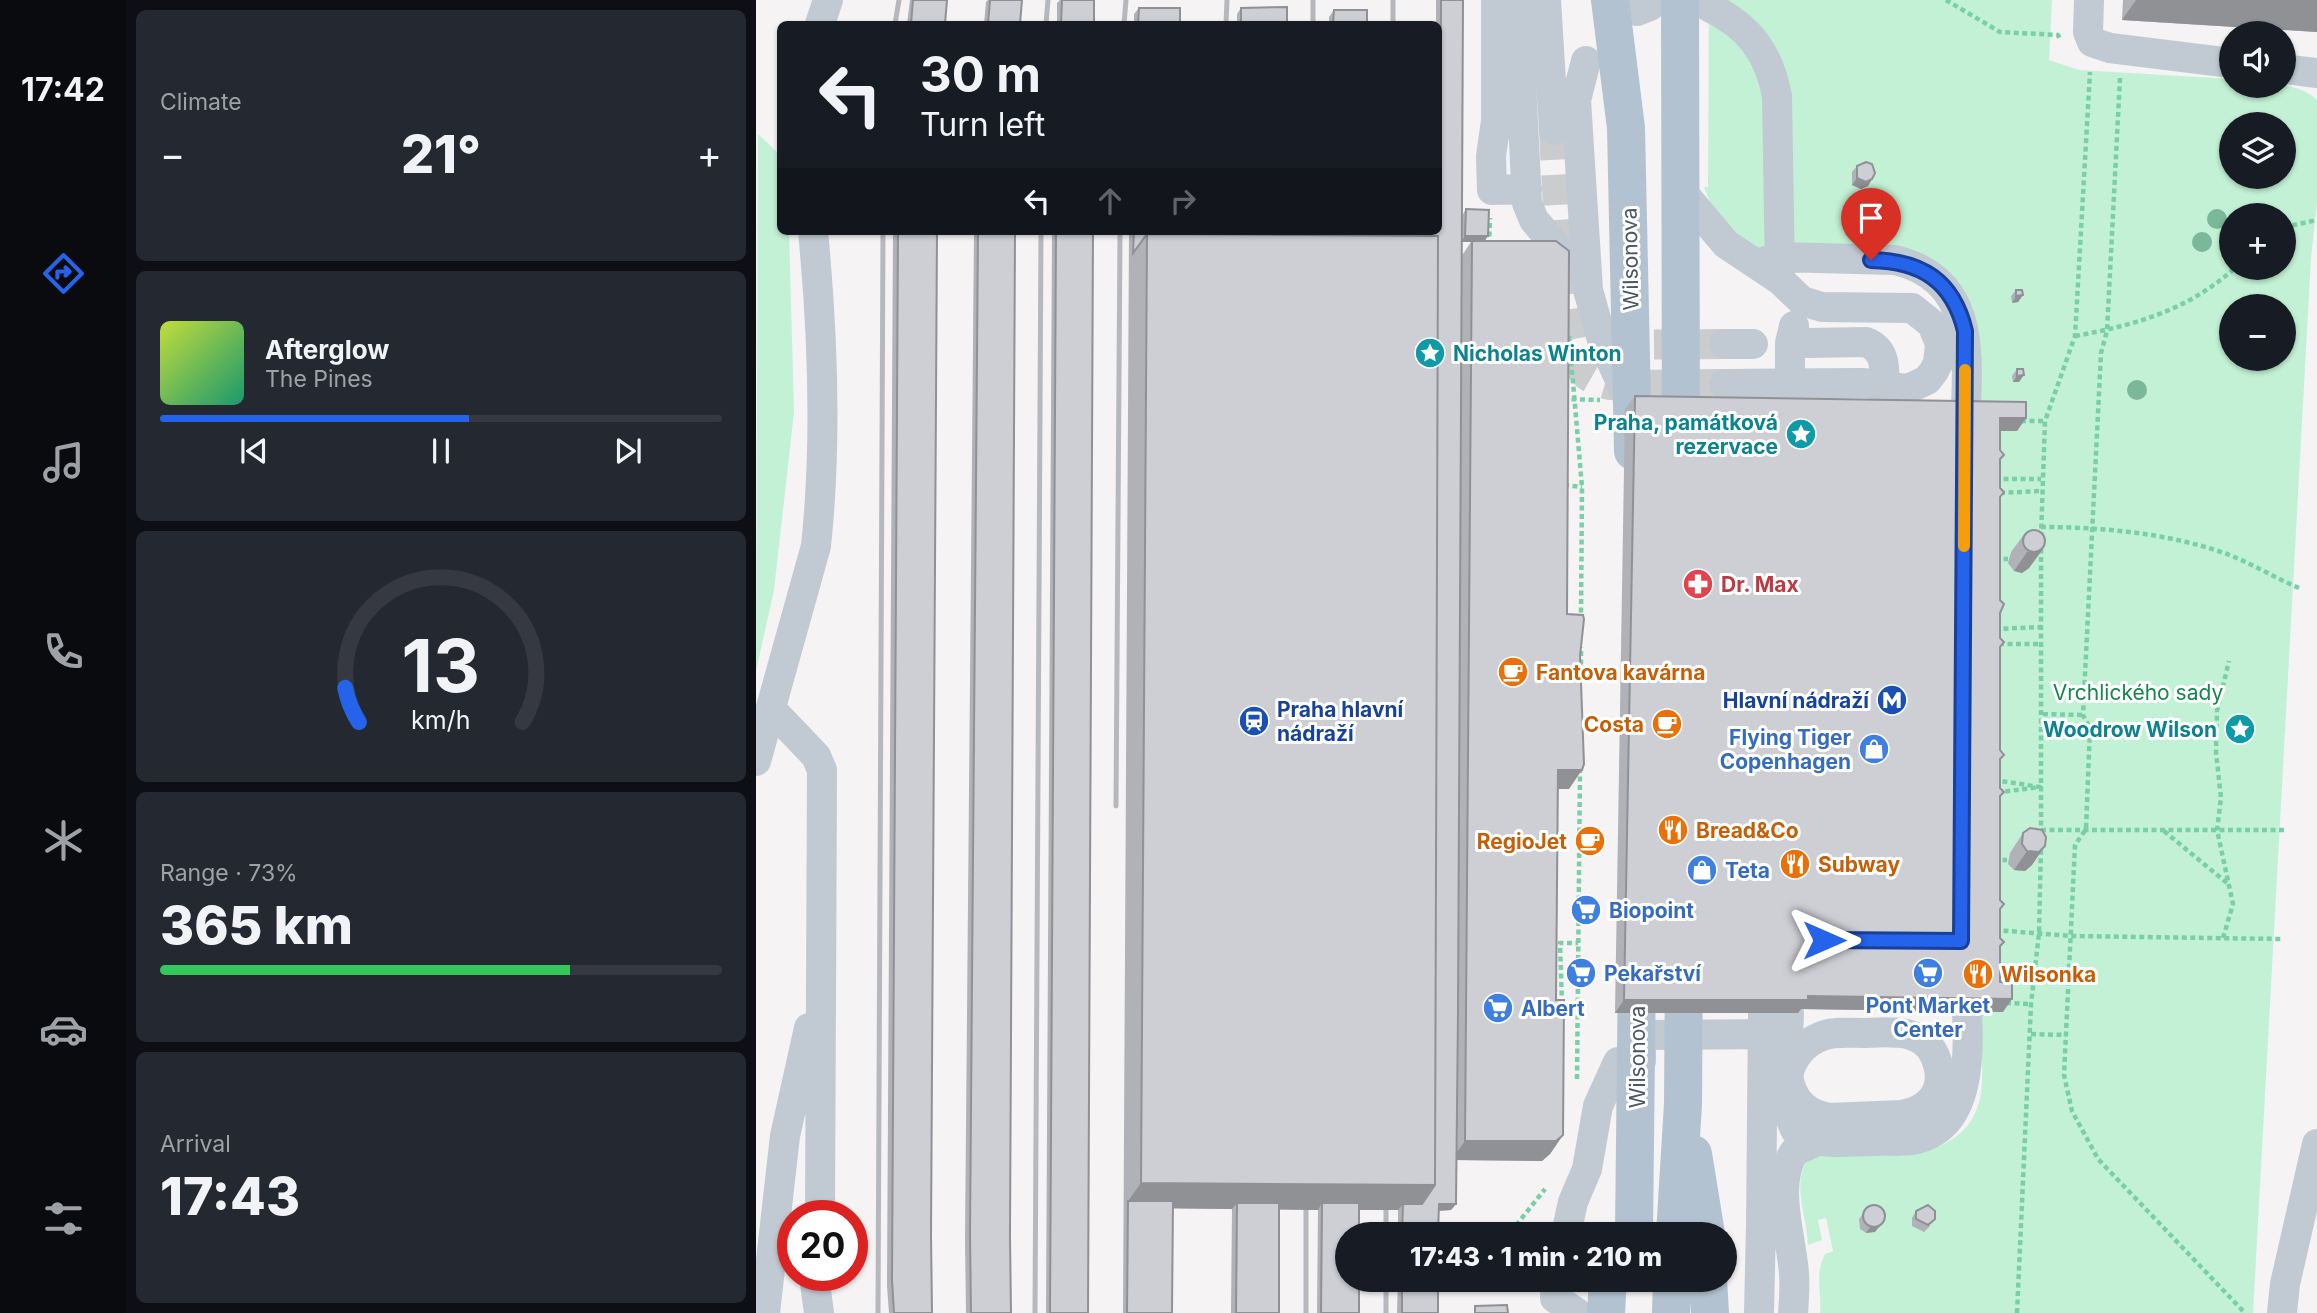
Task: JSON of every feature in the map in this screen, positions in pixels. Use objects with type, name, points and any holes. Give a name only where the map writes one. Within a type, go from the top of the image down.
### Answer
[{"type":"main road","points":[[1657,5],[1678,187],[1681,481]]},
{"type":"main road","name":"Wilsonova","points":[[1633,492],[1626,128],[1657,5]]},
{"type":"main road","name":"Wilsonova","points":[[1633,1222],[1636,927]]},
{"type":"main road","points":[[1676,1222],[1683,1104],[1684,932]]},
{"type":"main road","points":[[1611,1222],[1618,1062],[1637,982]]},
{"type":"main road","points":[[1683,1104],[1705,1222]]},
{"type":"main road","points":[[1606,1313],[1607,1292]]},
{"type":"main road","points":[[1631,1313],[1632,1292]]},
{"type":"main road","points":[[1671,1313],[1672,1292]]},
{"type":"main road","points":[[1709,1292],[1710,1313]]},
{"type":"street","points":[[821,21],[828,0]]},
{"type":"street","points":[[1496,0],[1496,121],[1491,156],[1492,190],[1527,189]]},
{"type":"street","points":[[1517,0],[1527,203],[1534,220],[1559,246],[1588,290]]},
{"type":"street","points":[[1546,0],[1554,130]]},
{"type":"street","points":[[2089,0],[2088,32],[2092,42],[2110,48],[2219,62]]},
{"type":"street","points":[[1657,5],[1741,26],[1754,39],[1773,73],[1777,96],[1772,267]]},
{"type":"street","points":[[1586,61],[1576,100],[1588,290],[1602,340],[1632,409]]},
{"type":"street","points":[[2296,70],[2317,73]]},
{"type":"street","points":[[1678,187],[1726,244],[1772,267],[1802,301],[1822,307],[1912,308],[1932,324],[1940,344],[1934,371],[1927,380],[1908,389],[1864,383],[1724,384]]},
{"type":"street","points":[[756,761],[809,577],[820,514],[821,320],[813,235]]},
{"type":"street","points":[[1772,267],[1895,260],[1922,270],[1945,288],[1961,316],[1965,331],[1978,474]]},
{"type":"street","points":[[1788,423],[1791,335],[1806,314],[1822,307]]},
{"type":"street","points":[[1807,343],[1866,342],[1874,345],[1884,360],[1884,387]]},
{"type":"street","points":[[1681,481],[1694,450],[1711,433]]},
{"type":"street","points":[[772,710],[816,756],[822,769],[820,1200]]},
{"type":"street","points":[[1794,1313],[1794,1274],[1786,1227],[1786,1170],[1795,1151],[1823,1129],[1913,1140],[1939,1127],[1951,1117],[1964,1091],[1965,1010],[1961,941]]},
{"type":"street","points":[[765,1313],[785,1136],[821,969]]},
{"type":"street","points":[[1759,1313],[1761,1225],[1776,1013],[1775,982]]},
{"type":"street","points":[[1776,1013],[1791,1089],[1803,1109],[1813,1115],[1823,1129]]},
{"type":"street","points":[[1642,1097],[1641,1035],[1835,1033],[1911,1034],[1933,1051],[1940,1076],[1932,1099],[1913,1113],[1823,1129],[1796,1131],[1786,1108],[1786,1082],[1799,1052],[1821,1037],[1835,1033]]},
{"type":"street","points":[[1569,1222],[1573,1202],[1587,1169],[1598,1106],[1618,1062]]},
{"type":"street","points":[[2282,1313],[2285,1284],[2317,1144]]},
{"type":"street","points":[[816,1291],[819,1313]]},
{"type":"street","points":[[1555,1292],[1555,1298],[1577,1313]]},
{"type":"path","points":[[1947,0],[2000,32],[2058,35],[2063,45]]},
{"type":"path","points":[[2017,1313],[2031,1004],[2039,933],[2043,714],[2041,478],[2045,421],[2075,336],[2088,91],[2094,65]]},
{"type":"path","points":[[2120,71],[2106,331],[2101,353],[2083,715],[2090,728],[2086,829],[2076,845],[2063,1075],[2087,1144],[2098,1159],[2245,1313]]},
{"type":"path","points":[[1478,250],[1489,250],[1492,190]]},
{"type":"path","points":[[2296,224],[2317,220]]},
{"type":"path","points":[[2075,336],[2106,331],[2195,300],[2220,280]]},
{"type":"path","points":[[1568,326],[1582,486],[1581,624]]},
{"type":"path","points":[[1563,399],[1563,411]]},
{"type":"path","points":[[2017,421],[2045,421]]},
{"type":"path","points":[[1978,474],[2041,478]]},
{"type":"path","points":[[1564,478],[1564,486],[1582,486]]},
{"type":"path","points":[[1991,494],[2041,491]]},
{"type":"path","points":[[2041,527],[2093,529],[2200,545],[2225,553],[2299,588]]},
{"type":"path","points":[[1988,559],[2008,559]]},
{"type":"path","points":[[1987,629],[2042,627]]},
{"type":"path","points":[[1581,638],[1581,679]]},
{"type":"path","points":[[1991,644],[2042,644]]},
{"type":"path","points":[[2223,938],[2233,904],[2217,830],[2221,798],[2216,752],[2217,711],[2229,661]]},
{"type":"path","points":[[2043,714],[2083,715]]},
{"type":"path","points":[[1577,1081],[1580,761]]},
{"type":"path","points":[[1987,779],[2040,787]]},
{"type":"path","points":[[1991,794],[2040,787]]},
{"type":"path","points":[[2041,830],[2286,830]]},
{"type":"path","points":[[2163,830],[2228,884]]},
{"type":"path","points":[[1986,860],[2007,860]]},
{"type":"path","points":[[1991,929],[2071,936],[2281,939]]},
{"type":"path","points":[[1562,1003],[1560,943],[1578,943]]},
{"type":"path","points":[[2003,1003],[2031,1004]]},
{"type":"path","points":[[2031,1034],[2066,1035]]},
{"type":"path","points":[[1521,1222],[1553,1179]]},
{"type":"path","points":[[1433,1212],[1433,1222]]},
{"type":"green space","name":"Vrchlického sady","points":[[1709,0],[2052,0],[2049,60],[2079,70],[2219,78],[2219,98],[2296,98],[2296,88],[2317,100],[2317,202],[2311,258],[2253,1313],[1820,1313],[1820,1269],[1825,1254],[1833,1251],[1826,1218],[1818,1220],[1822,1240],[1808,1245],[1800,1190],[1803,1169],[1808,1159],[1837,1155],[1918,1152],[1932,1149],[1957,1136],[1975,1113],[1980,1098],[1980,1011],[2005,1011],[1990,995],[1976,324],[1973,309],[1962,288],[1885,266],[1800,248],[1754,250],[1713,210],[1704,187],[1708,187]],"holes":[[[1866,1212],[1881,1222],[1873,1233],[1864,1232],[1859,1224]]]},
{"type":"green space","points":[[758,134],[777,152],[777,235],[789,235],[794,412],[774,590],[756,671]]},
{"type":"building","points":[[913,0],[947,0],[945,21],[911,21]]},
{"type":"building","points":[[990,0],[1022,0],[1020,21],[988,21]]},
{"type":"building","points":[[1062,0],[1094,0],[1094,21],[1061,21]]},
{"type":"building","points":[[1441,0],[1463,0],[1456,1204],[1439,1204],[1438,1222],[1402,1222],[1403,1204],[1422,1204],[1435,1185],[1438,236],[1424,235],[1442,235]]},
{"type":"building","points":[[1287,7],[1287,21],[1241,21],[1241,8]]},
{"type":"building","points":[[1139,8],[1180,8],[1180,21],[1138,21]]},
{"type":"building","points":[[1334,10],[1367,10],[1367,21],[1333,21]]},
{"type":"building","points":[[1866,162],[1872,164],[1875,173],[1872,179],[1866,182],[1857,178],[1857,166]]},
{"type":"building","points":[[1466,209],[1489,210],[1488,236],[1465,236]]},
{"type":"building","points":[[898,235],[937,235],[932,1313],[894,1313],[892,1280]]},
{"type":"building","points":[[978,235],[1015,235],[1011,1313],[971,1313]]},
{"type":"building","points":[[1056,235],[1093,235],[1088,1313],[1050,1313]]},
{"type":"building","points":[[1134,235],[1146,235],[1133,253]]},
{"type":"building","points":[[1147,235],[1438,236],[1435,1185],[1141,1183]]},
{"type":"building","name":"Praha hlavní nádraží","points":[[1472,241],[1556,241],[1569,251],[1567,614],[1583,615],[1584,619],[1580,656],[1584,764],[1582,770],[1558,770],[1556,1000],[1564,1000],[1563,1135],[1556,1141],[1465,1141]]},
{"type":"building","points":[[2016,290],[2022,290],[2023,295],[2016,296]]},
{"type":"building","points":[[2017,369],[2023,369],[2024,375],[2017,376]]},
{"type":"building","name":"Hlavní nádraží","points":[[1635,396],[2026,402],[2026,418],[2000,418],[2000,450],[2004,455],[2000,459],[2000,488],[2004,492],[2000,497],[2000,600],[2004,604],[2000,613],[2000,638],[2004,642],[2000,647],[2000,750],[2004,755],[2000,759],[2000,788],[2004,792],[2000,796],[2000,900],[2004,904],[2000,909],[2000,938],[2004,942],[2000,946],[2000,982],[2012,984],[2012,999],[1808,996],[1808,1000],[1624,1000]]},
{"type":"building","points":[[2030,530],[2038,530],[2045,537],[2045,545],[2038,552],[2030,552],[2023,545],[2023,537]]},
{"type":"building","points":[[2030,828],[2042,830],[2046,837],[2045,846],[2039,852],[2027,851],[2022,844],[2023,833]]},
{"type":"building","points":[[1128,1201],[1173,1201],[1172,1313],[1127,1313]]},
{"type":"building","points":[[1237,1203],[1279,1203],[1279,1313],[1236,1313]]},
{"type":"building","points":[[1322,1203],[1359,1203],[1359,1222],[1335,1222],[1335,1292],[1359,1292],[1359,1313],[1321,1313]]},
{"type":"building","points":[[1874,1205],[1884,1212],[1885,1216],[1878,1226],[1874,1227],[1864,1220],[1863,1216],[1870,1206]]},
{"type":"building","points":[[1928,1205],[1935,1211],[1935,1219],[1928,1225],[1916,1219],[1916,1211]]},
{"type":"building","points":[[1402,1292],[1438,1292],[1438,1313],[1402,1313]]},
{"type":"building","points":[[1507,1305],[1508,1313],[1475,1313],[1475,1306]]},
{"type":"tunnel","points":[[1554,130],[1565,294],[1575,354],[1584,373],[1610,385],[1724,384]]},
{"type":"tunnel","points":[[1609,345],[1724,344]]},
{"type":"railway","points":[[896,21],[899,0]]},
{"type":"railway","points":[[1046,21],[1048,0]]},
{"type":"railway","points":[[1124,21],[1126,0]]},
{"type":"railway","points":[[1226,21],[1227,0]]},
{"type":"railway","points":[[1313,0],[1313,21]]},
{"type":"railway","points":[[1393,0],[1393,21]]},
{"type":"railway","points":[[878,1313],[883,235]]},
{"type":"railway","points":[[1035,1313],[1041,235]]},
{"type":"railway","points":[[1116,806],[1120,235]]},
{"type":"railway","points":[[1306,1209],[1306,1313]]},
{"type":"railway","points":[[1386,1210],[1386,1222]]},
{"type":"railway","points":[[1386,1292],[1386,1313]]},
{"type":"slow traffic","points":[[1964,546],[1965,370]]},
{"type":"place","name":"Nicholas Winton","points":[[1430,353]]},
{"type":"place","name":"Praha, památková rezervace","points":[[1801,434]]},
{"type":"place","name":"Dr. Max","points":[[1698,584]]},
{"type":"place","name":"Fantova kavárna","points":[[1513,672]]},
{"type":"place","name":"Hlavní nádraží","points":[[1892,700]]},
{"type":"place","name":"Praha hlavní nádraží","points":[[1254,721]]},
{"type":"place","name":"Costa","points":[[1667,724]]},
{"type":"place","name":"Woodrow Wilson","points":[[2240,729]]},
{"type":"place","name":"Flying Tiger Copenhagen","points":[[1874,749]]},
{"type":"place","name":"Bread&Co","points":[[1673,830]]},
{"type":"place","name":"RegioJet","points":[[1590,841]]},
{"type":"place","name":"Subway","points":[[1795,864]]},
{"type":"place","name":"Teta","points":[[1702,870]]},
{"type":"place","name":"Biopoint","points":[[1586,910]]},
{"type":"place","name":"Pekařství","points":[[1581,973]]},
{"type":"place","name":"Pont Market Center","points":[[1928,973]]},
{"type":"place","name":"Wilsonka","points":[[1978,974]]},
{"type":"place","name":"Albert","points":[[1498,1008]]},
{"type":"route","points":[[1824,940],[1961,941],[1965,331],[1954,301],[1933,277],[1910,264],[1895,260],[1871,260]]}]
